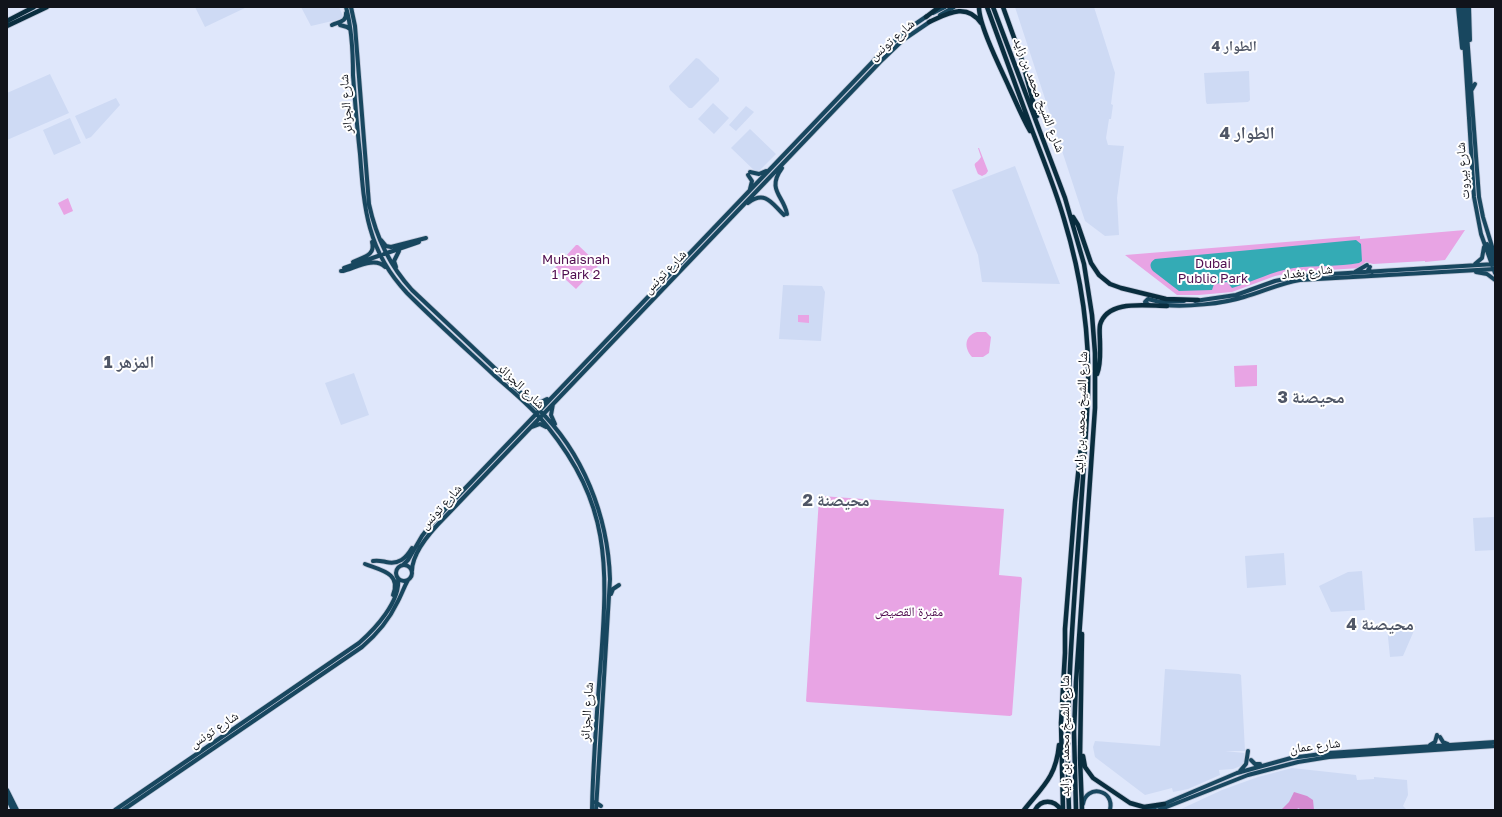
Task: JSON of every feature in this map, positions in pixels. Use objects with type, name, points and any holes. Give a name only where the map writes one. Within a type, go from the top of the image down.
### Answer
[{"type":"highway","points":[[7,21],[34,7]]},
{"type":"highway","points":[[7,26],[47,7]]},
{"type":"highway","points":[[926,17],[939,7]]},
{"type":"highway","name":"شارع الشيخ محمد بن زايد","points":[[987,7],[1064,218],[1076,266],[1086,322],[1088,357],[1086,437],[1074,598],[1067,729],[1069,810]]},
{"type":"highway","name":"شارع الشيخ محمد بن زايد","points":[[993,7],[1060,181],[1084,264],[1090,300],[1096,376],[1074,732],[1076,810]]},
{"type":"highway","points":[[1004,7],[1034,100],[1040,127]]},
{"type":"highway","points":[[979,8],[985,31]]},
{"type":"highway","points":[[929,22],[950,13],[962,11],[977,18],[985,31],[1021,114],[1036,140]]},
{"type":"highway","points":[[7,29],[17,21]]},
{"type":"highway","points":[[1071,215],[1078,225],[1091,263],[1100,275],[1110,284],[1170,300],[1198,300]]},
{"type":"highway","points":[[1096,376],[1099,366],[1100,324],[1106,314],[1113,309],[1120,307],[1167,306]]},
{"type":"highway","points":[[1065,654],[1065,629],[1074,508],[1081,448],[1086,437]]},
{"type":"highway","points":[[1024,810],[1050,778],[1058,757],[1065,654],[1070,607],[1074,598]]},
{"type":"highway","points":[[1080,622],[1082,639],[1080,758],[1082,810]]},
{"type":"highway","points":[[1061,723],[1062,810]]},
{"type":"highway","points":[[1081,745],[1085,767],[1098,782],[1137,806],[1164,807]]},
{"type":"highway","points":[[1035,810],[1042,802],[1049,801],[1056,804],[1062,810]]},
{"type":"main road","name":"شارع الجزائر","points":[[347,7],[352,20],[356,45],[366,170],[372,212],[383,255],[412,290],[512,383],[528,400],[572,460],[585,486],[598,524],[604,558],[604,616],[592,810]]},
{"type":"main road","points":[[332,25],[344,20],[347,7]]},
{"type":"main road","name":"شارع تونس","points":[[412,571],[413,564],[417,556],[436,526],[529,428],[551,401],[553,396],[891,43],[926,17],[945,7]]},
{"type":"main road","name":"شارع تونس","points":[[403,565],[438,516],[525,425],[553,403],[888,54],[907,37],[954,7]]},
{"type":"main road","name":"شارع بيروت","points":[[1458,7],[1462,49],[1467,65]]},
{"type":"main road","name":"شارع بيروت","points":[[1462,7],[1467,65],[1471,91],[1480,202],[1490,243],[1495,256]]},
{"type":"main road","name":"شارع بيروت","points":[[1465,7],[1470,171],[1484,244],[1494,267]]},
{"type":"main road","name":"شارع بيروت","points":[[1467,65],[1471,37],[1469,7]]},
{"type":"main road","name":"شارع الجزائر","points":[[352,20],[350,29],[361,171],[366,214],[370,229],[394,277],[411,298],[482,364],[557,430],[576,457],[589,483],[598,508],[608,550],[610,598],[596,810]]},
{"type":"main road","points":[[340,25],[347,26],[350,29]]},
{"type":"main road","points":[[1471,91],[1475,84]]},
{"type":"main road","points":[[822,107],[822,114]]},
{"type":"main road","points":[[725,225],[733,220],[750,202],[759,198],[765,198],[771,201],[786,215],[786,208],[776,192],[776,187],[779,173],[790,157]]},
{"type":"main road","points":[[357,166],[361,171]]},
{"type":"main road","points":[[746,195],[752,184],[749,173],[759,174],[772,168]]},
{"type":"main road","points":[[1478,218],[1494,267]]},
{"type":"main road","points":[[375,227],[383,243],[389,247],[426,238],[341,271],[377,262],[383,264],[394,277]]},
{"type":"main road","points":[[353,262],[369,255],[372,252],[373,246],[369,232],[370,229]]},
{"type":"main road","points":[[1490,243],[1495,250]]},
{"type":"main road","points":[[1471,265],[1478,262],[1482,258],[1484,244]]},
{"type":"main road","points":[[399,252],[395,258],[395,266],[411,286],[412,290]]},
{"type":"main road","name":"شارع بغداد","points":[[1471,265],[1494,267],[1300,280],[1276,285],[1227,302],[1167,306],[1147,304],[1145,301],[1148,299],[1163,302],[1198,300],[1236,295],[1291,277],[1471,265]]},
{"type":"main road","points":[[1353,273],[1368,266],[1369,270],[1373,272]]},
{"type":"main road","points":[[1466,270],[1470,272],[1487,274],[1495,280]]},
{"type":"main road","points":[[430,307],[436,308]]},
{"type":"main road","points":[[477,362],[482,364]]},
{"type":"main road","points":[[528,400],[539,403],[544,402],[553,396]]},
{"type":"main road","points":[[520,398],[521,402],[530,413],[525,425]]},
{"type":"main road","points":[[553,403],[551,415],[557,430]]},
{"type":"main road","points":[[516,442],[523,431],[539,414]]},
{"type":"main road","points":[[529,428],[540,424],[550,430]]},
{"type":"main road","points":[[373,561],[376,560],[391,563],[402,560],[417,544]]},
{"type":"main road","points":[[604,558],[606,564],[607,581],[610,584]]},
{"type":"main road","points":[[365,564],[387,572],[391,576],[395,588],[389,608]]},
{"type":"main road","points":[[403,565],[410,567],[412,571],[412,576],[408,580],[404,581],[396,575],[397,570],[403,565]]},
{"type":"main road","name":"شارع تونس","points":[[115,810],[355,646],[375,627],[389,608],[398,591],[398,578]]},
{"type":"main road","name":"شارع تونس","points":[[123,810],[364,646],[387,620],[398,603],[408,580]]},
{"type":"main road","points":[[610,598],[614,589],[619,585]]},
{"type":"main road","points":[[1418,747],[1433,744],[1438,736],[1445,743],[1458,744]]},
{"type":"main road","name":"شارع عمان","points":[[1159,810],[1237,774],[1272,763],[1324,753],[1495,742]]},
{"type":"main road","points":[[1359,755],[1376,752],[1438,748],[1441,746]]},
{"type":"main road","name":"شارع عمان","points":[[1146,810],[1164,807],[1267,769],[1313,759],[1495,746]]},
{"type":"main road","points":[[1237,774],[1246,765],[1248,751]]},
{"type":"main road","points":[[595,756],[594,802],[601,806]]},
{"type":"main road","points":[[1251,760],[1257,765],[1269,762],[1272,763]]},
{"type":"main road","points":[[7,790],[17,810]]},
{"type":"main road","points":[[1082,810],[1083,800],[1090,792],[1096,791],[1102,792],[1107,796],[1110,801],[1110,810]]},
{"type":"main road","points":[[7,798],[13,810]]},
{"type":"shaded area","points":[[195,7],[247,7],[205,27]]},
{"type":"shaded area","points":[[301,7],[339,7],[343,16],[341,19],[311,26]]},
{"type":"shaded area","points":[[1015,7],[1094,7],[1115,73],[1111,104],[1113,105],[1106,138],[1108,145],[1124,146],[1117,198],[1119,235],[1105,236],[1085,221]]},
{"type":"shaded area","points":[[696,58],[699,59],[719,78],[719,81],[692,108],[689,108],[670,90],[669,86]]},
{"type":"shaded area","points":[[1249,71],[1250,100],[1248,102],[1207,104],[1204,73]]},
{"type":"shaded area","points":[[50,74],[69,113],[7,140],[7,93]]},
{"type":"shaded area","points":[[116,98],[120,105],[91,137],[86,139],[75,116]]},
{"type":"shaded area","points":[[713,103],[729,118],[714,134],[698,119]]},
{"type":"shaded area","points":[[746,106],[754,112],[736,131],[729,125]]},
{"type":"shaded area","points":[[70,118],[81,143],[54,155],[43,130]]},
{"type":"shaded area","points":[[750,129],[776,154],[757,173],[731,148]]},
{"type":"shaded area","points":[[1015,166],[1060,284],[982,282],[978,255],[952,190]]},
{"type":"shaded area","points":[[783,285],[822,286],[825,292],[821,341],[779,339]]},
{"type":"shaded area","points":[[354,373],[369,415],[341,425],[325,383]]},
{"type":"shaded area","points":[[1495,517],[1495,550],[1475,551],[1473,518]]},
{"type":"shaded area","points":[[1284,553],[1286,585],[1247,588],[1245,556]]},
{"type":"shaded area","points":[[1362,571],[1365,610],[1331,612],[1319,586],[1348,572]]},
{"type":"shaded area","points":[[1416,626],[1403,656],[1390,657],[1387,627]]},
{"type":"shaded area","points":[[1165,669],[1241,675],[1245,751],[1225,751],[1244,753],[1244,762],[1241,766],[1233,769],[1219,770],[1220,775],[1188,789],[1173,792],[1172,788],[1145,795],[1095,757],[1093,747],[1095,741],[1160,746]]},
{"type":"shaded area","points":[[1292,768],[1356,775],[1357,780],[1374,779],[1374,777],[1407,780],[1408,795],[1403,806],[1407,810],[1179,810],[1222,790],[1258,777]]},
{"type":"shaded area","points":[[1294,792],[1307,796],[1313,800],[1314,810],[1302,810],[1298,808],[1297,810],[1281,810],[1289,802]]},
{"type":"green space","points":[[978,148],[988,171],[982,176],[978,174],[975,165],[981,157]]},
{"type":"green space","points":[[68,198],[73,211],[64,215],[58,203]]},
{"type":"green space","name":"Dubai Public Park","points":[[1465,230],[1445,260],[1373,264],[1365,262],[1365,265],[1361,265],[1361,268],[1294,272],[1275,276],[1232,292],[1199,295],[1177,295],[1125,255],[1360,236],[1360,239]]},
{"type":"green space","name":"Muhaisnah 1 Park 2","points":[[576,245],[578,245],[598,264],[598,266],[576,289],[554,269]]},
{"type":"green space","points":[[798,315],[809,315],[809,323],[798,322]]},
{"type":"green space","points":[[977,332],[986,332],[991,337],[989,353],[983,357],[972,357],[969,354],[967,346],[970,336]]},
{"type":"green space","points":[[1257,365],[1257,386],[1235,387],[1234,366]]},
{"type":"green space","name":"مقبرة القصيص","points":[[821,496],[1004,509],[999,575],[1021,577],[1022,579],[1012,715],[806,701],[819,498]]},
{"type":"water","points":[[1356,240],[1361,244],[1362,261],[1359,263],[1286,269],[1232,288],[1227,282],[1214,284],[1212,290],[1179,291],[1153,271],[1151,266],[1152,261],[1155,259]]},
{"type":"district","name":"الطوار 4","points":[[1234,47]]},
{"type":"district","name":"الطوار 4","points":[[1247,134]]},
{"type":"district","name":"المزهر 1","points":[[129,363]]},
{"type":"district","name":"محيصنة 3","points":[[1311,398]]},
{"type":"district","name":"محيصنة 2","points":[[836,501]]},
{"type":"district","name":"محيصنة 4","points":[[1380,625]]}]
